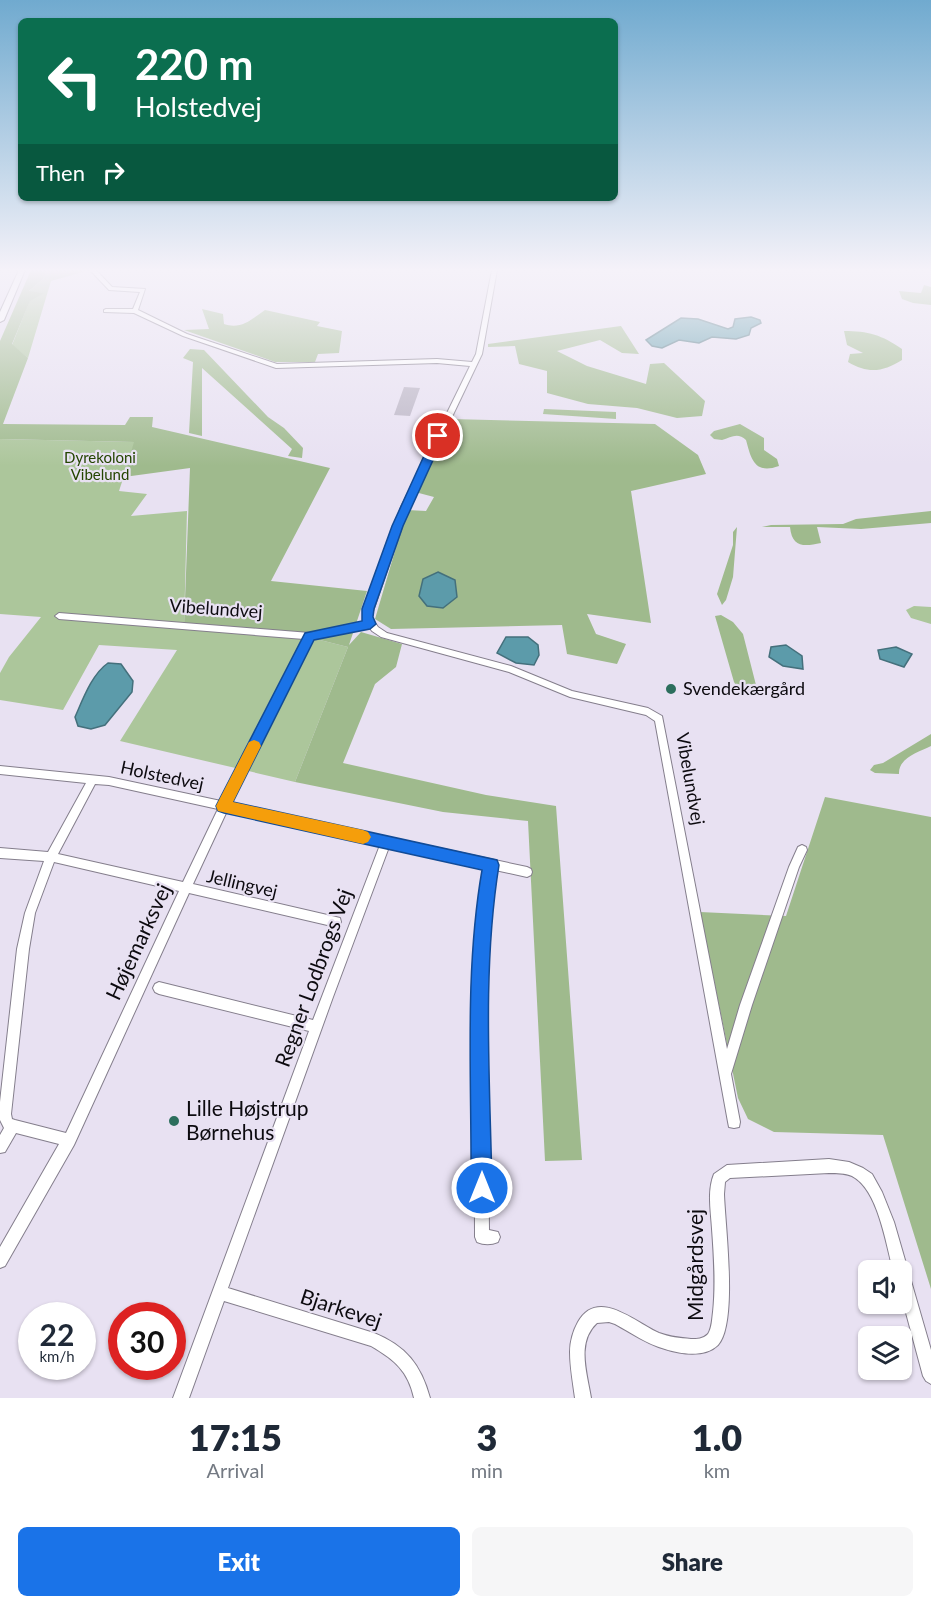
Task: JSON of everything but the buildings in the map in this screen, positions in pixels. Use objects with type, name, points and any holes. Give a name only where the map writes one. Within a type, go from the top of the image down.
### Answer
[{"type":"street","points":[[186,335],[276,366],[436,361],[474,364]]},
{"type":"street","points":[[370,624],[367,617],[368,609],[398,526],[474,364],[483,335]]},
{"type":"street","name":"Vibelundvej","points":[[59,616],[310,636],[370,624],[384,635],[511,669],[570,694],[648,712],[659,719],[734,1122]]},
{"type":"street","name":"Højemarksvej","points":[[0,1261],[69,1140],[224,806],[310,636]]},
{"type":"street","name":"Holstedvej","points":[[0,770],[93,779],[527,872]]},
{"type":"street","points":[[69,1140],[13,1126],[7,1123],[5,1114],[23,949],[30,913],[51,857],[93,779]]},
{"type":"street","name":"Regner Lodbrogs Vej","points":[[181,1398],[316,1027],[387,842]]},
{"type":"street","name":"Vibelundvej","points":[[725,1076],[746,1005],[802,850]]},
{"type":"street","name":"Jellingvej","points":[[0,853],[51,857],[336,922]]},
{"type":"street","points":[[491,865],[483,912],[480,975],[482,1236],[493,1237]]},
{"type":"street","points":[[159,988],[316,1027]]},
{"type":"street","points":[[0,1147],[13,1126]]},
{"type":"street","name":"Midgårdsvej","points":[[583,1398],[577,1351],[581,1329],[588,1320],[600,1314],[611,1315],[651,1337],[680,1347],[701,1346],[711,1342],[717,1333],[722,1311],[718,1185],[723,1175],[744,1171],[836,1166],[858,1171],[876,1192],[897,1260]]},
{"type":"street","name":"Bjarkevej","points":[[219,1292],[374,1340],[397,1352],[408,1365],[422,1398]]},
{"type":"street","points":[[912,1310],[931,1376]]},
{"type":"green space","points":[[3,335],[16,335],[12,344],[28,358],[3,424],[125,425],[130,417],[153,417],[152,427],[330,468],[271,581],[367,591],[349,645],[361,632],[402,644],[396,667],[375,684],[343,763],[486,795],[556,806],[582,1160],[545,1161],[528,821],[443,812],[295,782],[348,647],[296,634],[184,626],[190,468],[124,477],[134,442],[0,439],[0,341]]},
{"type":"green space","points":[[16,335],[35,335],[28,358],[12,345]]},
{"type":"green space","points":[[199,335],[341,335],[339,353],[318,354],[315,362],[275,362]]},
{"type":"green space","points":[[553,335],[627,335],[639,354],[622,353],[600,340],[557,351],[587,366],[646,384],[650,364],[664,363],[705,401],[702,416],[677,418],[637,408],[588,404],[547,393],[547,371],[519,364],[515,346],[488,347],[488,344]]},
{"type":"green space","points":[[845,335],[875,335],[902,349],[902,360],[882,369],[869,370],[848,362],[850,354],[863,353],[847,345]]},
{"type":"green space","points":[[190,349],[204,350],[268,417],[284,428],[303,448],[302,458],[288,456],[292,449],[202,368],[202,436],[189,433],[193,362],[183,358]]},
{"type":"green space","points":[[544,409],[616,412],[616,419],[543,414]]},
{"type":"green space","points":[[451,419],[655,424],[698,455],[706,474],[631,491],[651,623],[587,614],[596,634],[626,644],[617,664],[567,654],[562,625],[391,629],[375,619],[407,510],[426,511],[434,497],[415,492]]},
{"type":"green space","points":[[740,424],[764,438],[764,450],[777,459],[779,466],[764,468],[755,463],[746,440],[740,436],[722,440],[714,439],[710,435],[714,431]]},
{"type":"green space","name":"Dyrekoloni Vibelund","points":[[0,439],[135,442],[119,491],[147,494],[131,516],[187,511],[184,626],[296,634],[348,647],[295,782],[120,741],[177,650],[99,645],[63,710],[0,700],[0,673],[9,657],[41,617],[0,614]]},
{"type":"green space","points":[[931,511],[931,523],[861,529],[817,527],[821,543],[809,545],[796,542],[790,527],[762,527],[843,524],[856,519]]},
{"type":"green space","points":[[737,527],[733,577],[726,600],[722,605],[717,594],[733,545],[733,532]]},
{"type":"green space","points":[[914,606],[931,607],[931,624],[911,618],[906,610]]},
{"type":"green space","points":[[721,615],[733,622],[743,634],[757,689],[744,690],[734,682],[715,616]]},
{"type":"green space","points":[[931,734],[931,746],[906,760],[899,774],[875,773],[870,770],[874,765],[883,763]]},
{"type":"green space","points":[[825,797],[931,817],[931,1289],[883,1135],[774,1132],[748,1119],[738,1098],[700,912],[786,916]]},
{"type":"water","points":[[654,335],[748,335],[736,339],[712,337],[699,343],[679,340],[662,348],[652,346],[646,340]]},
{"type":"water","points":[[438,572],[455,580],[457,597],[443,608],[427,606],[419,596],[423,579]]},
{"type":"water","points":[[506,637],[528,637],[538,645],[539,655],[534,665],[516,663],[497,653]]},
{"type":"water","points":[[786,645],[802,656],[803,669],[783,666],[769,657],[771,647]]},
{"type":"water","points":[[896,647],[912,654],[904,667],[880,659],[878,650]]},
{"type":"water","points":[[108,663],[121,664],[133,681],[132,692],[105,725],[91,729],[78,726],[75,717],[85,695],[97,674]]},
{"type":"slow traffic","points":[[254,746],[224,806],[363,837]]},
{"type":"place","name":"Svendekærgård","points":[[671,689]]},
{"type":"place","name":"Lille Højstrup Børnehus","points":[[174,1121]]},
{"type":"route","points":[[438,436],[398,526],[368,609],[367,617],[370,624],[310,636],[224,806],[491,865],[483,912],[480,964],[482,1188]]}]
